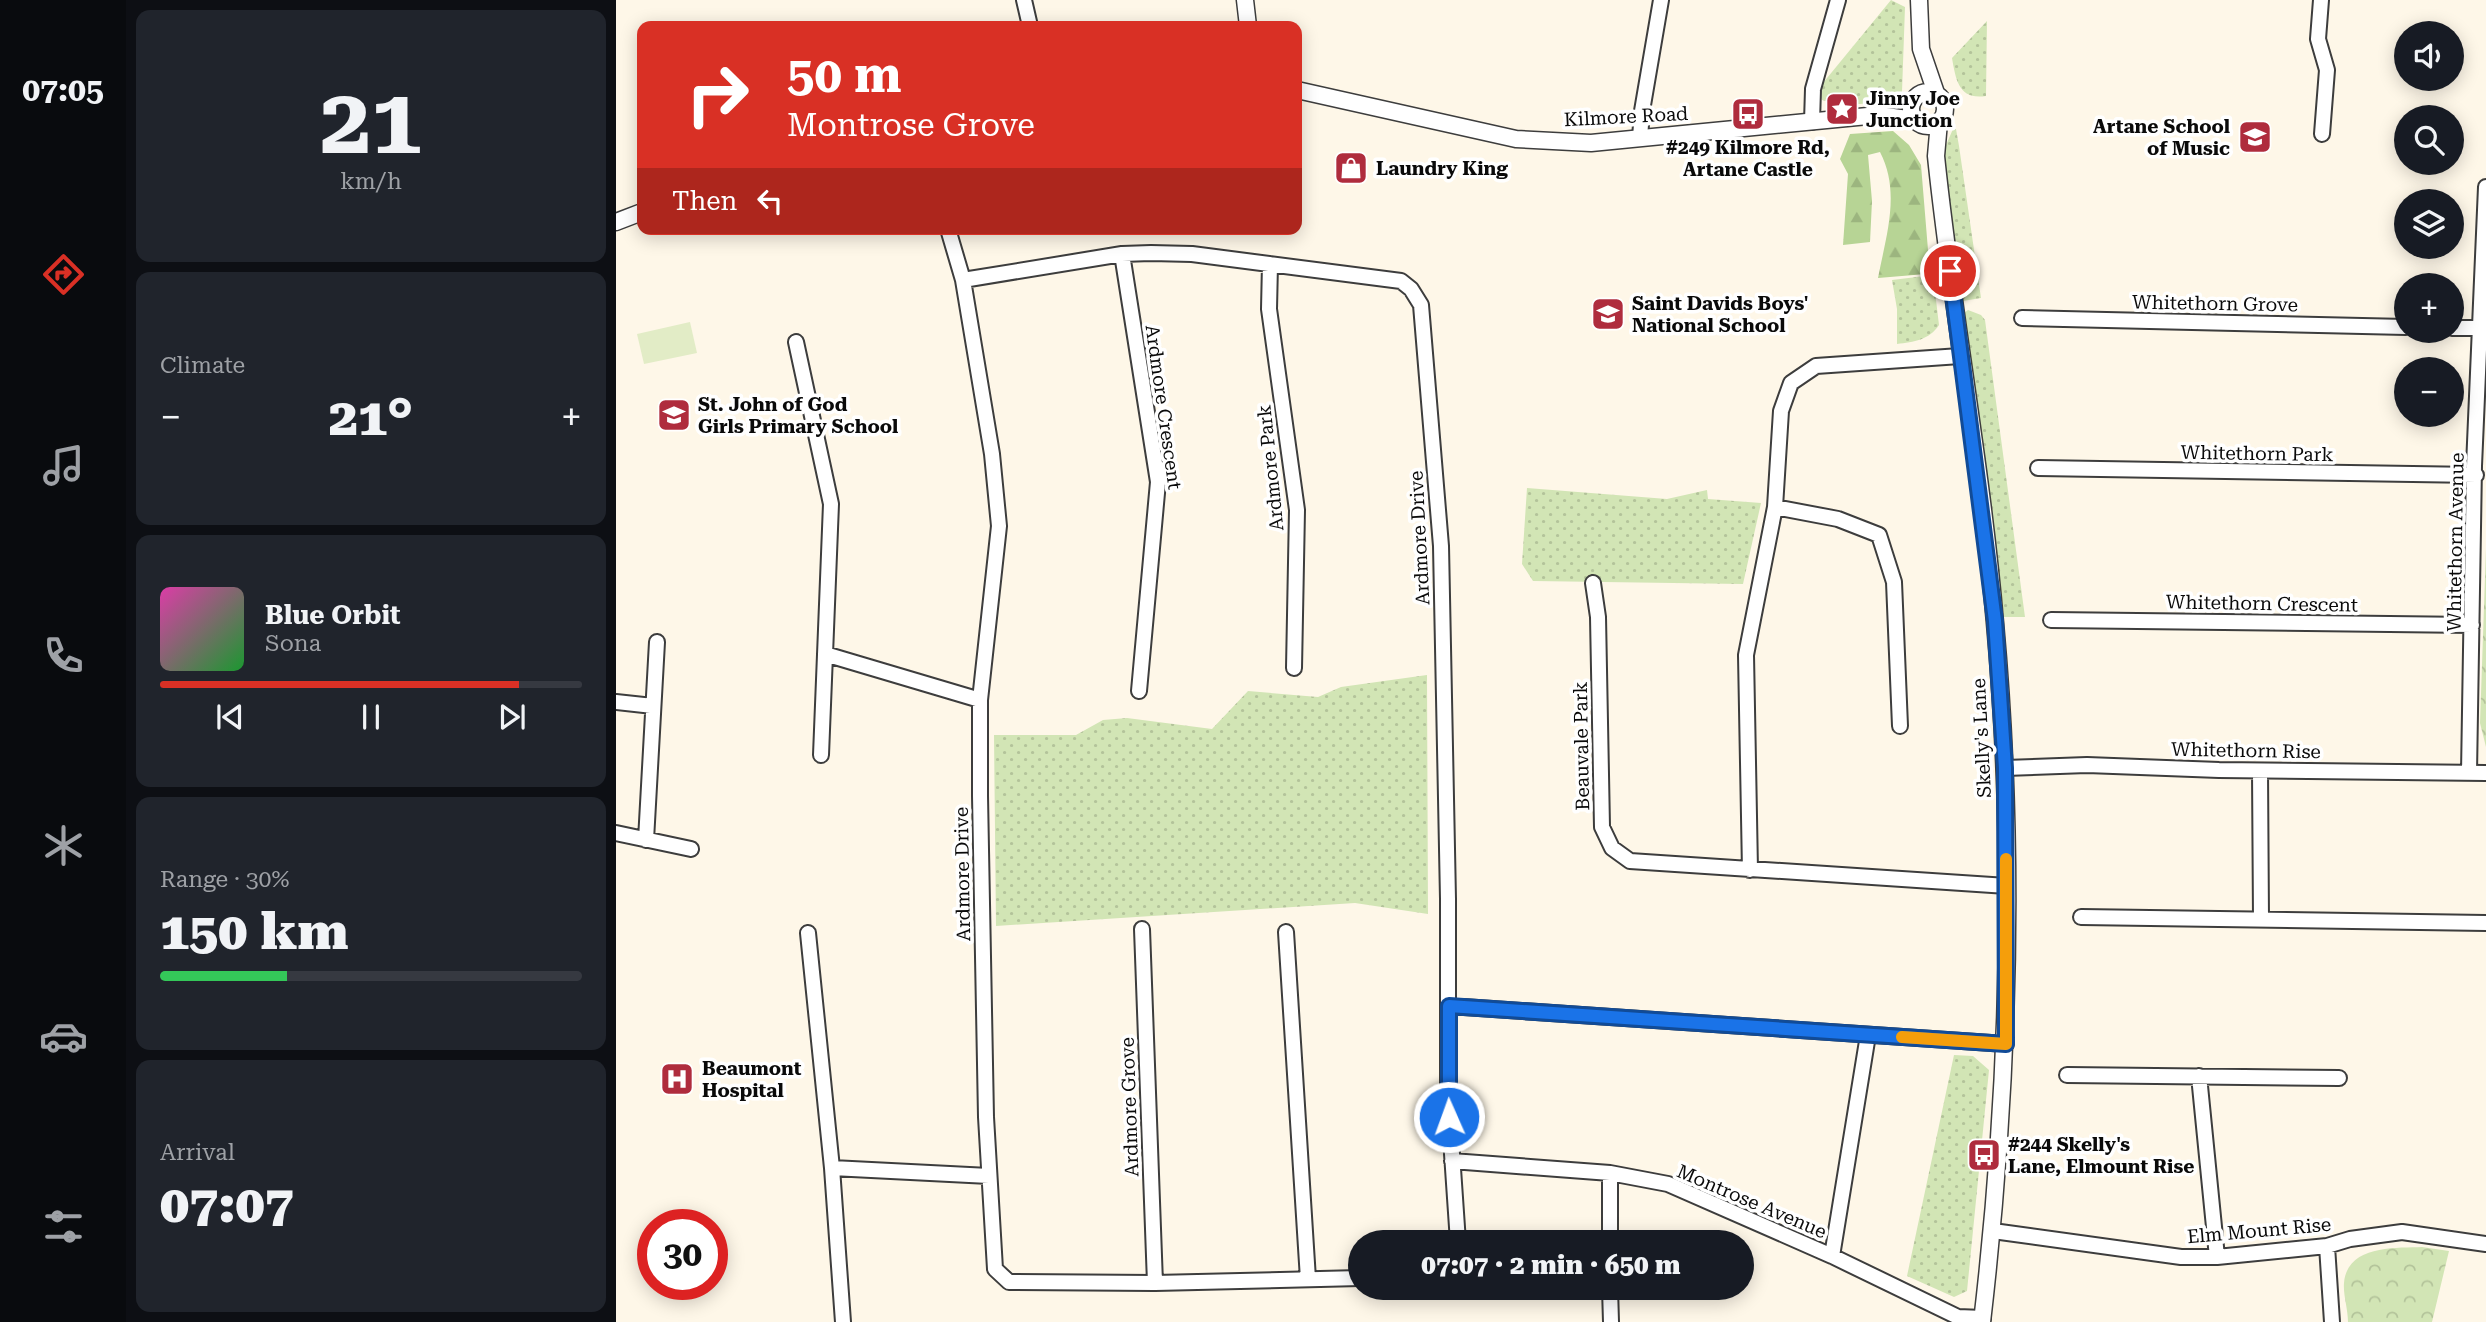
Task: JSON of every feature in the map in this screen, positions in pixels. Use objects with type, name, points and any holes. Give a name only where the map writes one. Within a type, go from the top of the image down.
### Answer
[{"type":"street","points":[[1024,0],[1029,21]]},
{"type":"street","points":[[1245,0],[1247,21]]},
{"type":"street","points":[[1640,138],[1661,0]]},
{"type":"street","points":[[1812,122],[1813,89],[1838,0]]},
{"type":"street","points":[[1919,0],[1921,49],[1915,98],[1911,108],[1916,121],[1927,126],[1939,122],[1945,105],[1936,93],[1921,49]]},
{"type":"street","points":[[2321,0],[2318,39],[2327,70],[2322,134]]},
{"type":"street","name":"Kilmore Road","points":[[1302,91],[1517,139],[1591,143],[1878,115],[1916,121]]},
{"type":"street","points":[[1915,98],[1926,91],[1936,93]]},
{"type":"street","name":"Kilmore Road","points":[[1878,115],[1915,98]]},
{"type":"street","name":"Skelly's Lane","points":[[1916,121],[1936,156]]},
{"type":"street","name":"Skelly's Lane","points":[[1939,122],[1936,156],[1995,621],[2005,768],[2006,1044],[1993,1231],[1982,1320]]},
{"type":"street","name":"Whitethorn Avenue","points":[[2469,773],[2486,187]]},
{"type":"street","points":[[616,222],[637,214]]},
{"type":"street","name":"Ardmore Drive","points":[[950,235],[963,280],[992,454],[999,526],[980,700],[979,796],[989,1176],[995,1269],[1009,1282],[1155,1283],[1348,1278]]},
{"type":"street","name":"Ardmore Drive","points":[[963,280],[1122,254],[1192,254],[1401,282],[1411,289],[1421,305],[1441,546],[1449,1006],[1448,1095],[1457,1230]]},
{"type":"street","name":"Ardmore Crescent","points":[[1122,254],[1158,482],[1139,691]]},
{"type":"street","name":"Ardmore Park","points":[[1270,264],[1269,309],[1297,510],[1294,668]]},
{"type":"street","name":"Whitethorn Grove","points":[[2022,318],[2394,327]]},
{"type":"street","points":[[2464,328],[2481,328]]},
{"type":"street","points":[[796,342],[831,504],[821,755]]},
{"type":"street","points":[[1750,870],[1746,655],[1775,507],[1781,411],[1791,383],[1816,366],[1960,356]]},
{"type":"street","name":"Whitethorn Park","points":[[2038,468],[2476,475]]},
{"type":"street","points":[[1775,507],[1838,519],[1879,535],[1894,582],[1900,726]]},
{"type":"street","name":"Beauvale Park","points":[[1593,583],[1598,617],[1602,827],[1612,848],[1630,861],[2007,886]]},
{"type":"street","name":"Whitethorn Crescent","points":[[2051,620],[2472,625]]},
{"type":"street","points":[[646,840],[657,642]]},
{"type":"street","points":[[825,654],[980,700]]},
{"type":"street","points":[[616,702],[653,706]]},
{"type":"street","name":"Whitethorn Rise","points":[[2005,768],[2087,765],[2260,771],[2486,773]]},
{"type":"street","points":[[2260,771],[2261,919]]},
{"type":"street","points":[[616,833],[691,849]]},
{"type":"street","points":[[2081,917],[2486,923]]},
{"type":"street","name":"Ardmore Grove","points":[[1142,929],[1155,1283]]},
{"type":"street","points":[[1286,932],[1308,1279]]},
{"type":"street","points":[[807,933],[832,1168],[843,1322]]},
{"type":"street","points":[[1449,1006],[2006,1044]]},
{"type":"street","points":[[1832,1256],[1868,1035]]},
{"type":"street","points":[[2067,1074],[2339,1078]]},
{"type":"street","points":[[2199,1076],[2217,1257]]},
{"type":"street","name":"Montrose Avenue","points":[[1452,1161],[1610,1173],[1668,1184],[1832,1256],[1958,1317],[1982,1320]]},
{"type":"street","points":[[832,1168],[989,1176]]},
{"type":"street","points":[[1610,1173],[1610,1230]]},
{"type":"street","name":"Elm Mount Rise","points":[[1993,1231],[2181,1257],[2217,1257],[2327,1246],[2350,1239],[2402,1232],[2486,1244]]},
{"type":"street","points":[[2327,1246],[2332,1322]]},
{"type":"street","points":[[1610,1300],[1611,1322]]},
{"type":"green space","points":[[1891,0],[1905,7],[1902,92],[1874,103],[1841,104],[1822,100],[1818,89]]},
{"type":"green space","points":[[1987,21],[1986,96],[1970,95],[1964,92],[1957,81],[1952,58]]},
{"type":"green space","points":[[1953,129],[1956,129],[1959,146],[1981,298],[1963,301],[1943,152]]},
{"type":"green space","points":[[1893,131],[1909,145],[1921,165],[1929,262],[1926,274],[1878,278],[1890,214],[1890,183],[1886,167],[1880,152],[1868,155],[1872,201],[1870,242],[1843,245],[1848,174],[1840,159],[1850,134]]},
{"type":"green space","points":[[1933,275],[1939,325],[1926,337],[1897,344],[1897,309],[1892,280]]},
{"type":"green space","points":[[1968,310],[1981,315],[1985,320],[2025,617],[2004,617],[1964,313]]},
{"type":"green space","points":[[690,322],[697,353],[644,364],[637,334]]},
{"type":"green space","points":[[1527,488],[1667,499],[1707,490],[1708,499],[1761,503],[1743,584],[1533,581],[1522,564]]},
{"type":"green space","points":[[2486,548],[2486,747],[2480,723]]},
{"type":"green space","points":[[1427,675],[1428,914],[1355,903],[996,926],[994,735],[1076,735],[1103,720],[1127,718],[1212,729],[1248,691],[1318,697],[1341,687]]},
{"type":"green space","points":[[1954,1055],[1973,1056],[1989,1070],[1967,1291],[1954,1297],[1907,1276]]},
{"type":"green space","points":[[2422,1247],[2449,1251],[2432,1322],[2348,1322],[2344,1283],[2347,1271],[2354,1261],[2374,1251]]},
{"type":"slow traffic","points":[[1902,1037],[2006,1044],[2006,859]]},
{"type":"place","name":"Jinny Joe Junction","points":[[1842,109]]},
{"type":"place","name":"#249 Kilmore Rd, Artane Castle","points":[[1748,114]]},
{"type":"place","name":"Artane School of Music","points":[[2255,137]]},
{"type":"place","name":"Laundry King","points":[[1351,168]]},
{"type":"place","name":"Saint Davids Boys' National School","points":[[1608,314]]},
{"type":"place","name":"St. John of God Girls Primary School","points":[[674,415]]},
{"type":"place","name":"Beaumont Hospital","points":[[677,1079]]},
{"type":"place","name":"#244 Skelly's Lane, Elmount Rise","points":[[1984,1155]]},
{"type":"route","points":[[1449,1117],[1449,1006],[2006,1044],[2008,918],[2005,768],[1995,621],[1950,271]]}]
